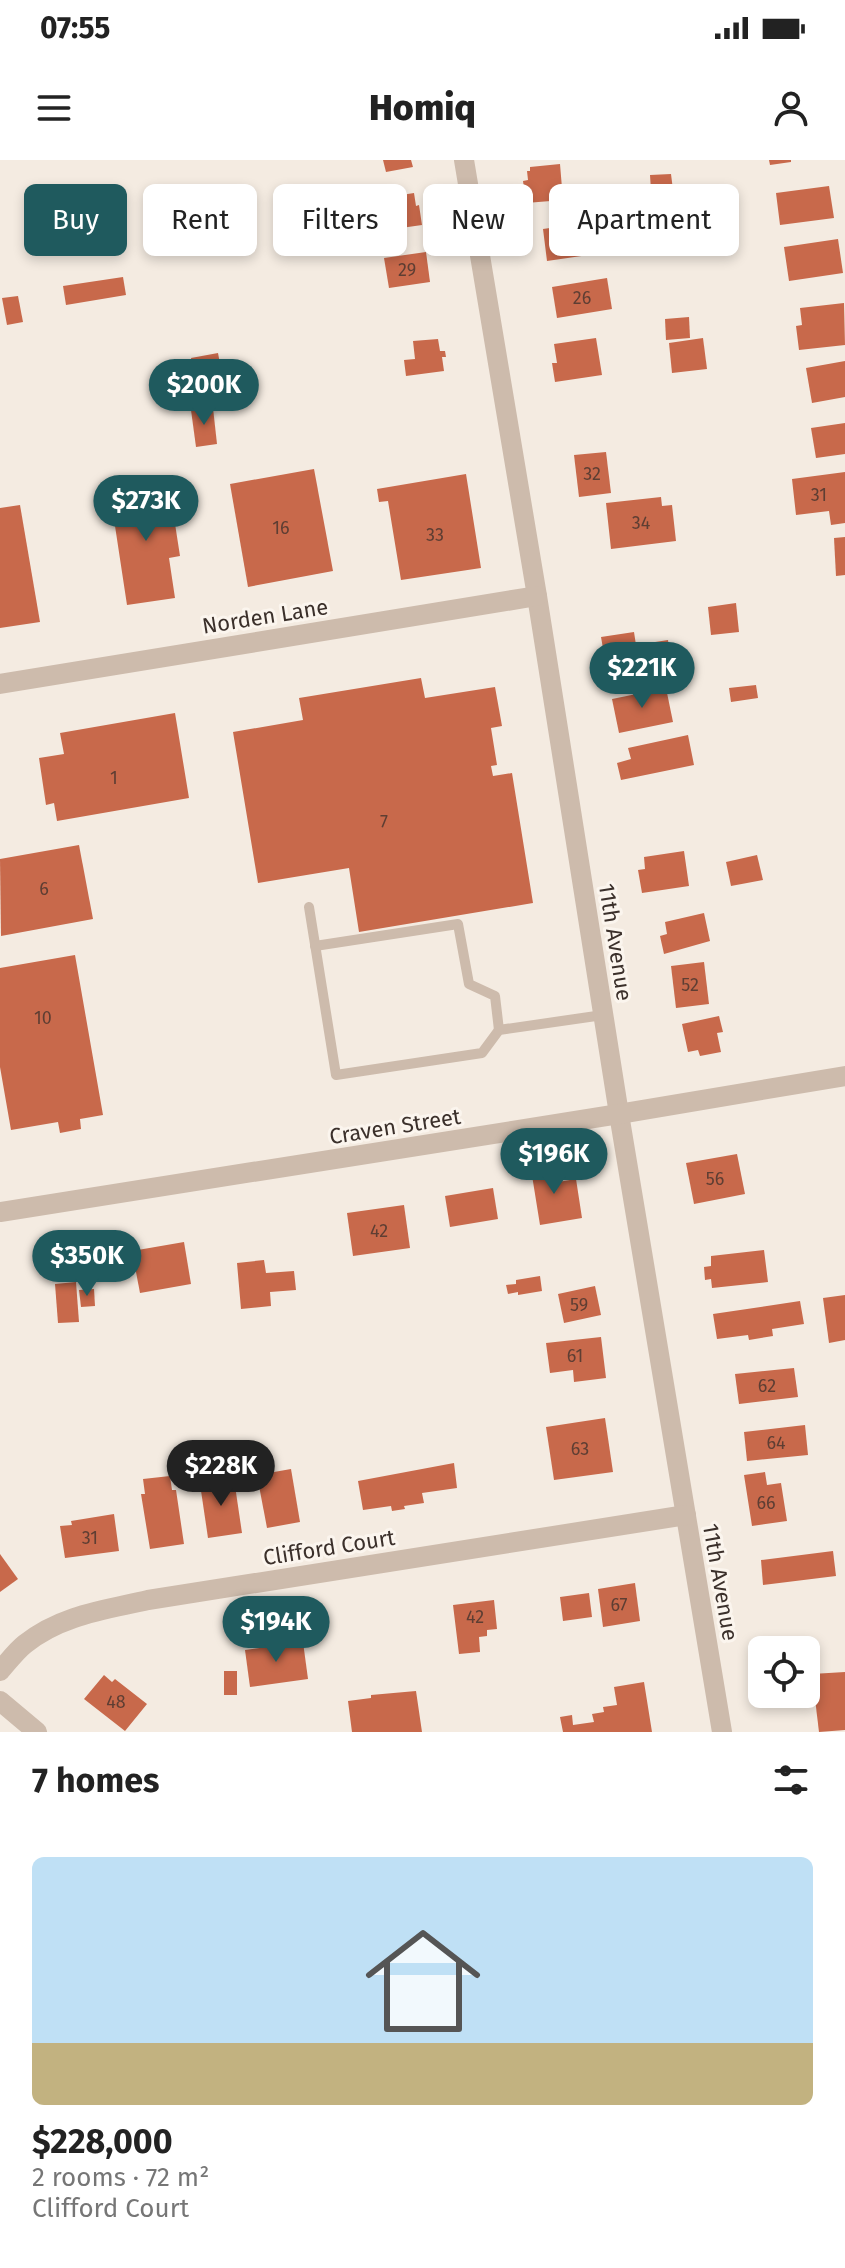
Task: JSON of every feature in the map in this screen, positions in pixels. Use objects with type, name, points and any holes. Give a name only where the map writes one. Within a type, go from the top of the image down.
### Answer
[{"type":"street","name":"11th Avenue","points":[[464,160],[722,1732]]},
{"type":"street","name":"Norden Lane","points":[[0,684],[537,596]]},
{"type":"street","name":"Craven Street","points":[[0,1212],[845,1076]]},
{"type":"street","name":"Clifford Court","points":[[0,1671],[24,1645],[55,1624],[86,1614],[148,1600],[686,1515]]},
{"type":"street","points":[[0,1701],[37,1732]]},
{"type":"lane","points":[[309,907],[315,946],[336,1075],[482,1053],[499,1030],[495,996],[469,984],[458,924],[315,946]]},
{"type":"lane","points":[[499,1030],[603,1015]]},
{"type":"building","points":[[383,160],[411,160],[413,167],[386,172]]},
{"type":"building","points":[[769,160],[791,160],[791,162],[770,165]]},
{"type":"building","points":[[560,164],[562,184],[549,184],[549,201],[533,202],[533,184],[523,184],[523,181],[528,180],[530,167]]},
{"type":"building","points":[[671,174],[672,184],[651,184],[650,175]]},
{"type":"building","points":[[829,186],[834,218],[780,225],[776,193]]},
{"type":"building","points":[[414,193],[422,225],[407,227],[407,194]]},
{"type":"building","points":[[549,228],[549,256],[581,256],[547,261],[543,229]]},
{"type":"building","points":[[838,239],[843,273],[789,281],[784,247]]},
{"type":"building","points":[[423,252],[423,256],[427,256],[430,282],[389,288],[384,258]]},
{"type":"building","points":[[123,277],[126,295],[66,305],[63,286]]},
{"type":"building","points":[[607,278],[612,309],[557,318],[552,287]]},
{"type":"building","points":[[18,296],[23,322],[7,325],[2,298]]},
{"type":"building","points":[[844,303],[845,345],[799,350],[796,326],[802,325],[800,308]]},
{"type":"building","points":[[689,317],[690,338],[666,340],[665,319]]},
{"type":"building","points":[[596,338],[602,375],[555,382],[552,363],[557,363],[554,344]]},
{"type":"building","points":[[703,338],[707,369],[672,373],[669,343]]},
{"type":"building","points":[[438,339],[440,351],[445,351],[446,357],[442,357],[444,371],[406,376],[404,360],[415,359],[413,341]]},
{"type":"building","points":[[218,353],[223,379],[196,385],[191,358]]},
{"type":"building","points":[[845,361],[845,397],[812,403],[806,368]]},
{"type":"building","points":[[213,408],[217,444],[196,447],[191,410]]},
{"type":"building","points":[[845,423],[845,454],[816,458],[811,428]]},
{"type":"building","points":[[606,452],[611,493],[579,497],[574,455]]},
{"type":"building","points":[[314,469],[333,571],[248,587],[230,484]]},
{"type":"building","points":[[845,472],[845,523],[831,525],[829,511],[796,515],[792,479]]},
{"type":"building","points":[[466,474],[481,568],[401,580],[388,501],[379,502],[377,489]]},
{"type":"building","points":[[169,485],[180,556],[169,558],[175,598],[127,605],[110,493]]},
{"type":"building","points":[[661,497],[662,506],[672,505],[676,541],[611,549],[606,503]]},
{"type":"building","points":[[20,505],[40,622],[0,628],[0,508]]},
{"type":"building","points":[[845,537],[845,575],[836,576],[834,538]]},
{"type":"building","points":[[736,603],[739,632],[711,635],[708,607]]},
{"type":"building","points":[[634,632],[636,645],[668,640],[672,671],[624,679],[620,652],[604,654],[601,637]]},
{"type":"building","points":[[421,678],[425,698],[495,687],[502,726],[491,728],[497,765],[491,766],[493,776],[512,773],[533,903],[359,932],[349,868],[258,883],[233,732],[303,720],[299,698]]},
{"type":"building","points":[[756,685],[758,698],[731,702],[729,688]]},
{"type":"building","points":[[666,688],[673,722],[619,733],[612,699]]},
{"type":"building","points":[[175,713],[189,798],[57,821],[54,803],[46,805],[39,758],[64,754],[60,733]]},
{"type":"building","points":[[688,735],[694,765],[621,780],[617,763],[631,759],[628,748]]},
{"type":"building","points":[[79,845],[93,919],[1,936],[0,859]]},
{"type":"building","points":[[684,851],[689,886],[642,893],[638,870],[645,869],[644,857]]},
{"type":"building","points":[[757,855],[763,880],[731,886],[726,862]]},
{"type":"building","points":[[704,913],[710,941],[664,954],[660,936],[667,934],[665,922]]},
{"type":"building","points":[[75,955],[103,1115],[80,1119],[81,1129],[60,1133],[58,1122],[11,1130],[0,1067],[0,968]]},
{"type":"building","points":[[704,962],[709,1004],[676,1008],[671,966]]},
{"type":"building","points":[[719,1016],[723,1032],[717,1033],[721,1052],[700,1056],[698,1050],[688,1052],[682,1024]]},
{"type":"building","points":[[737,1154],[745,1194],[694,1204],[686,1163]]},
{"type":"building","points":[[548,1160],[552,1183],[576,1179],[582,1218],[540,1225],[530,1163]]},
{"type":"building","points":[[493,1188],[498,1219],[450,1227],[445,1196]]},
{"type":"building","points":[[404,1205],[410,1248],[353,1256],[347,1213]]},
{"type":"building","points":[[184,1242],[191,1284],[140,1293],[132,1251]]},
{"type":"building","points":[[764,1250],[768,1282],[712,1288],[711,1279],[705,1280],[704,1267],[711,1266],[711,1256]]},
{"type":"building","points":[[264,1260],[266,1273],[294,1271],[296,1290],[270,1292],[271,1306],[241,1309],[237,1263]]},
{"type":"building","points":[[540,1276],[542,1291],[508,1294],[506,1285]]},
{"type":"building","points":[[76,1282],[79,1322],[58,1323],[55,1284]]},
{"type":"building","points":[[595,1286],[601,1315],[564,1323],[558,1294]]},
{"type":"building","points":[[94,1289],[95,1306],[81,1307],[79,1290]]},
{"type":"building","points":[[845,1295],[845,1340],[829,1343],[823,1298]]},
{"type":"building","points":[[800,1301],[804,1324],[772,1329],[773,1336],[749,1340],[748,1335],[717,1339],[713,1314]]},
{"type":"building","points":[[601,1337],[606,1378],[574,1382],[573,1370],[550,1373],[546,1343]]},
{"type":"building","points":[[794,1368],[798,1397],[739,1404],[735,1374]]},
{"type":"building","points":[[605,1418],[613,1472],[554,1480],[546,1427]]},
{"type":"building","points":[[805,1425],[808,1455],[747,1461],[744,1432]]},
{"type":"building","points":[[454,1463],[457,1488],[422,1493],[424,1503],[404,1506],[405,1509],[392,1511],[391,1506],[363,1510],[358,1481]]},
{"type":"building","points":[[291,1469],[300,1522],[267,1528],[257,1475]]},
{"type":"building","points":[[765,1472],[767,1485],[781,1483],[787,1521],[752,1526],[744,1475]]},
{"type":"building","points":[[170,1476],[172,1490],[176,1490],[184,1544],[150,1549],[141,1494],[145,1494],[143,1479]]},
{"type":"building","points":[[234,1479],[242,1533],[208,1538],[200,1484]]},
{"type":"building","points":[[114,1514],[119,1551],[65,1558],[60,1526],[72,1525],[71,1521]]},
{"type":"building","points":[[833,1551],[836,1576],[763,1585],[761,1560]]},
{"type":"building","points":[[0,1554],[18,1579],[0,1592]]},
{"type":"building","points":[[635,1583],[640,1621],[603,1627],[598,1589]]},
{"type":"building","points":[[589,1593],[592,1617],[563,1621],[560,1597]]},
{"type":"building","points":[[494,1600],[497,1629],[487,1630],[487,1636],[479,1637],[480,1652],[459,1654],[453,1605]]},
{"type":"building","points":[[303,1642],[308,1679],[250,1687],[245,1650]]},
{"type":"building","points":[[224,1671],[237,1671],[237,1695],[224,1695]]},
{"type":"building","points":[[845,1672],[845,1730],[819,1732],[816,1708],[820,1708],[820,1674]]},
{"type":"building","points":[[104,1675],[112,1682],[115,1679],[147,1704],[125,1731],[84,1699]]},
{"type":"building","points":[[644,1682],[652,1732],[563,1732],[560,1717],[572,1715],[573,1725],[594,1722],[592,1714],[604,1712],[603,1707],[617,1705],[614,1687]]},
{"type":"building","points":[[416,1691],[422,1732],[352,1732],[348,1701],[371,1698],[371,1695]]}]
